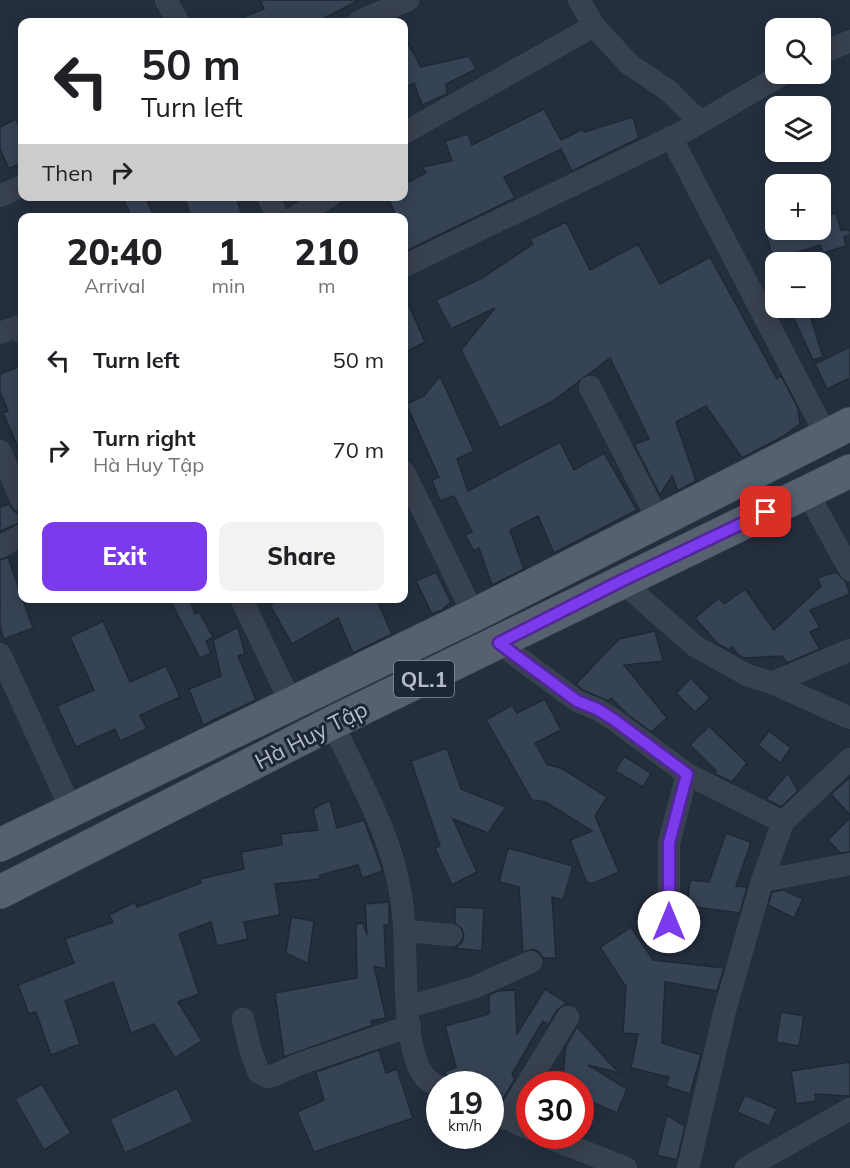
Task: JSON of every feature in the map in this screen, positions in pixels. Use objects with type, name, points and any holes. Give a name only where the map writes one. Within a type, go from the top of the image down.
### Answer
[{"type":"main road","name":"Hà Huy Tập","points":[[0,845],[474,615],[838,430]]},
{"type":"main road","name":"Hà Huy Tập","points":[[0,892],[332,723],[850,471]]},
{"type":"main road","points":[[474,615],[499,643]]},
{"type":"street","points":[[166,0],[176,18]]},
{"type":"street","points":[[364,18],[384,4],[408,0]]},
{"type":"street","points":[[579,0],[594,26],[629,64],[669,91],[700,122]]},
{"type":"street","points":[[408,131],[594,26]]},
{"type":"street","points":[[831,49],[850,41]]},
{"type":"street","points":[[408,265],[671,137],[766,84]]},
{"type":"street","points":[[671,137],[838,430]]},
{"type":"street","points":[[0,196],[18,188]]},
{"type":"street","points":[[302,213],[322,201]]},
{"type":"street","points":[[0,333],[18,328]]},
{"type":"street","points":[[590,387],[659,520]]},
{"type":"street","points":[[0,451],[18,492]]},
{"type":"street","points":[[408,480],[474,615]]},
{"type":"street","points":[[807,492],[850,570]]},
{"type":"street","points":[[0,547],[18,537]]},
{"type":"street","points":[[621,581],[695,646],[747,675],[772,683],[850,718]]},
{"type":"street","points":[[243,603],[291,703]]},
{"type":"street","points":[[499,643],[577,701],[613,719],[687,774],[783,822]]},
{"type":"street","points":[[772,683],[850,651]]},
{"type":"street","points":[[0,654],[71,809]]},
{"type":"street","points":[[332,723],[385,832],[399,877],[405,931],[409,1016],[414,1051],[422,1074],[426,1077]]},
{"type":"street","points":[[688,1168],[725,1010],[762,881],[783,822],[850,759]]},
{"type":"street","points":[[669,922],[669,843],[687,774]]},
{"type":"street","points":[[762,881],[850,864]]},
{"type":"street","points":[[405,931],[451,935]]},
{"type":"street","points":[[243,1019],[259,1073],[267,1077],[275,1076],[531,962]]},
{"type":"street","points":[[504,1107],[568,1017]]},
{"type":"street","points":[[746,1168],[850,1109]]},
{"type":"street","points":[[578,1149],[626,1168]]},
{"type":"building","points":[[260,0],[359,0],[325,18],[241,18],[264,9]]},
{"type":"building","points":[[408,43],[421,67],[469,56],[476,69],[446,84],[447,94],[422,105],[414,83],[408,86]]},
{"type":"building","points":[[544,109],[561,140],[583,129],[584,132],[633,117],[639,138],[572,171],[561,149],[504,177],[515,198],[408,250],[408,213],[395,213],[389,201],[408,201],[408,182],[426,173],[422,167],[452,161],[445,141],[468,134],[472,145]]},
{"type":"building","points":[[16,119],[18,123],[18,164],[9,169],[0,149],[0,127]]},
{"type":"building","points":[[124,201],[147,201],[153,213],[130,213]]},
{"type":"building","points":[[186,201],[238,201],[241,213],[189,213]]},
{"type":"building","points":[[836,213],[841,230],[850,230],[850,235],[844,237],[846,246],[826,252],[823,252],[820,245],[799,252],[771,252],[768,240],[831,240],[831,215]]},
{"type":"building","points":[[566,222],[590,270],[638,244],[660,284],[710,257],[777,379],[781,376],[798,408],[800,424],[780,438],[742,458],[706,406],[676,422],[696,481],[678,491],[672,476],[660,495],[634,444],[649,439],[610,358],[553,401],[500,428],[461,350],[495,308],[451,329],[436,300],[482,278],[533,244],[530,239]]},
{"type":"building","points":[[408,303],[425,342],[408,351]]},
{"type":"building","points":[[794,318],[811,318],[823,357],[813,360]]},
{"type":"building","points":[[850,347],[850,378],[827,389],[815,364]]},
{"type":"building","points":[[18,367],[18,447],[3,413],[8,411],[0,392],[0,374]]},
{"type":"building","points":[[440,376],[474,451],[457,459],[468,491],[560,442],[574,470],[604,453],[637,510],[554,553],[538,516],[510,530],[524,569],[492,585],[479,548],[474,551],[465,535],[472,532],[454,496],[440,501],[432,480],[439,477],[408,408],[408,403],[424,396]]},
{"type":"building","points":[[9,504],[18,512],[18,524],[0,531],[0,507]]},
{"type":"building","points":[[8,557],[18,585],[18,603],[24,603],[33,628],[4,639],[0,627],[0,560]]},
{"type":"building","points":[[436,572],[451,602],[442,610],[432,614],[416,581]]},
{"type":"building","points":[[836,572],[845,581],[850,594],[810,610],[820,627],[810,632],[820,649],[787,663],[782,656],[744,658],[738,655],[732,647],[729,650],[718,644],[695,618],[719,598],[724,604],[745,589],[774,630],[821,586],[817,578]]},
{"type":"building","points":[[172,603],[191,603],[195,614],[199,612],[213,637],[206,641],[211,653],[200,658]]},
{"type":"building","points":[[273,603],[378,603],[392,634],[353,653],[338,618],[292,644],[270,605]]},
{"type":"building","points":[[103,621],[130,682],[166,666],[180,697],[140,715],[147,729],[120,741],[115,729],[76,747],[57,706],[94,690],[70,637]]},
{"type":"building","points":[[238,627],[245,654],[238,656],[256,700],[203,725],[189,689],[221,676],[213,640]]},
{"type":"building","points":[[655,631],[663,661],[624,665],[667,718],[651,732],[627,714],[611,698],[608,701],[583,690],[576,684],[619,639]]},
{"type":"building","points":[[691,678],[710,698],[695,712],[676,693]]},
{"type":"building","points":[[545,699],[561,730],[535,743],[547,764],[563,769],[607,797],[595,816],[619,872],[594,883],[587,883],[570,840],[592,831],[546,802],[532,800],[486,720],[512,705],[517,713]]},
{"type":"building","points":[[709,726],[747,763],[732,782],[715,774],[716,771],[690,745]]},
{"type":"building","points":[[769,731],[791,748],[780,763],[758,745]]},
{"type":"building","points":[[447,748],[461,789],[506,807],[488,833],[453,819],[477,872],[452,885],[435,848],[440,846],[411,761]]},
{"type":"building","points":[[624,756],[651,773],[643,787],[615,771]]},
{"type":"building","points":[[788,773],[798,791],[781,807],[766,799]]},
{"type":"building","points":[[850,777],[850,815],[831,794]]},
{"type":"building","points":[[330,800],[337,828],[364,820],[383,871],[362,878],[358,865],[320,875],[320,879],[275,884],[280,915],[244,922],[248,939],[217,946],[211,922],[179,934],[199,994],[178,1002],[202,1041],[175,1058],[154,1024],[131,1033],[113,982],[65,1001],[80,1044],[51,1055],[36,1012],[29,1014],[18,985],[74,963],[65,939],[113,922],[109,915],[135,902],[137,907],[201,883],[200,879],[244,869],[241,852],[282,845],[281,834],[318,830],[313,809]]},
{"type":"building","points":[[850,818],[850,852],[840,853],[828,840]]},
{"type":"building","points":[[726,833],[751,842],[736,886],[747,887],[740,913],[687,906],[690,880],[709,882]]},
{"type":"building","points":[[508,848],[573,866],[563,900],[552,897],[556,958],[543,958],[533,949],[523,952],[519,887],[499,882]]},
{"type":"building","points":[[783,890],[803,899],[794,918],[768,905],[772,892]]},
{"type":"building","points":[[389,902],[389,925],[384,925],[386,969],[374,966],[386,1018],[371,1021],[373,1025],[284,1057],[275,993],[357,978],[356,924],[363,923],[367,935],[365,904]]},
{"type":"building","points":[[455,907],[484,908],[482,951],[455,948],[462,942],[464,936],[462,929],[455,923]]},
{"type":"building","points":[[291,917],[314,921],[308,964],[286,953]]},
{"type":"building","points":[[631,927],[653,960],[724,968],[717,991],[665,982],[662,1043],[701,1055],[690,1094],[666,1086],[669,1077],[631,1068],[638,1034],[623,1033],[626,987],[600,947]]},
{"type":"building","points":[[545,989],[567,1003],[557,1010],[548,1025],[543,1021],[512,1074],[515,1079],[504,1097],[504,1071],[446,1071],[456,1067],[445,1026],[489,1014],[489,995],[498,991],[515,990],[517,1034]]},
{"type":"building","points":[[781,1012],[804,1016],[799,1046],[776,1042]]},
{"type":"building","points":[[577,1027],[619,1073],[588,1065],[627,1089],[617,1113],[594,1103],[594,1071],[563,1071],[566,1046]]},
{"type":"building","points":[[379,1050],[386,1073],[397,1069],[413,1118],[314,1152],[297,1112],[324,1100],[316,1072]]},
{"type":"building","points":[[850,1062],[850,1096],[815,1094],[816,1101],[796,1104],[791,1071]]},
{"type":"building","points":[[42,1084],[71,1133],[44,1150],[15,1099]]},
{"type":"building","points":[[177,1088],[193,1122],[125,1153],[110,1119]]},
{"type":"building","points":[[745,1095],[777,1109],[769,1126],[737,1112]]},
{"type":"building","points":[[667,1115],[685,1126],[677,1160],[657,1155]]},
{"type":"route","points":[[669,922],[669,843],[687,774],[613,719],[577,701],[499,643],[621,581],[766,512]]}]
